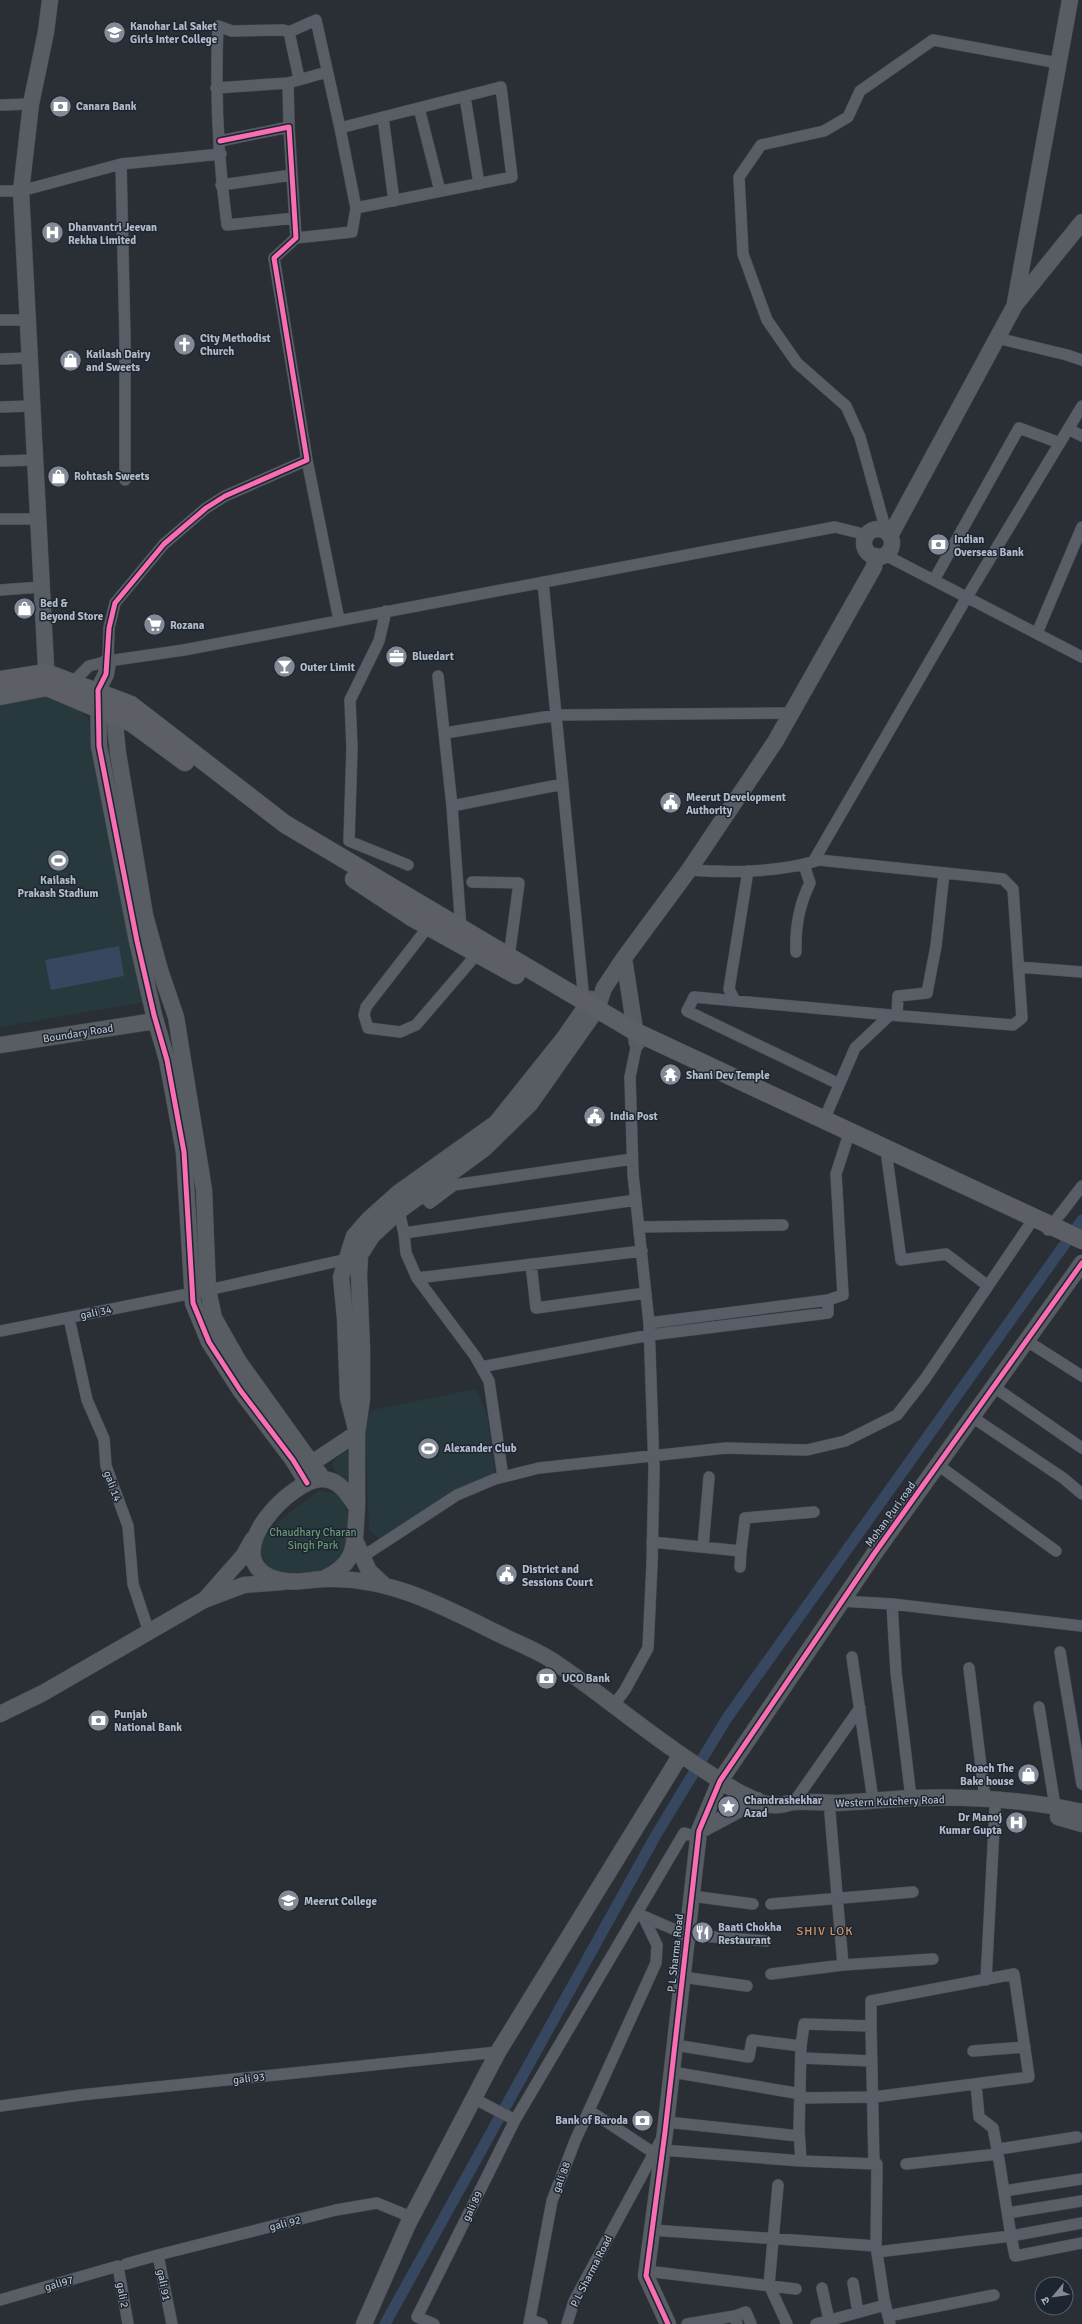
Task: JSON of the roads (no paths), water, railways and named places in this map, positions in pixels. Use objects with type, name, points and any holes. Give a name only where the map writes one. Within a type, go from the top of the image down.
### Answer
[{"type":"main road","points":[[0,680],[46,680],[72,683],[132,723],[286,835],[428,926],[477,954],[589,1007]]},
{"type":"main road","points":[[0,696],[46,680],[105,704],[131,705],[285,824],[350,864],[509,957],[637,1038],[847,1140],[980,1197],[1030,1224],[1051,1230]]},
{"type":"main road","points":[[637,1038],[824,1120],[980,1197],[1080,1244]]},
{"type":"street","points":[[46,680],[21,191],[31,104],[46,32],[50,0]]},
{"type":"street","points":[[1015,305],[1070,0]]},
{"type":"street","points":[[295,218],[226,225],[221,184],[221,154],[216,88],[218,26],[232,31],[283,30],[289,32],[316,20],[326,72],[340,128],[356,208],[352,232],[296,238],[274,258],[307,460],[339,620]]},
{"type":"street","points":[[289,32],[299,78]]},
{"type":"street","points":[[325,1578],[344,1567],[353,1550],[357,1508],[356,1433],[362,1399],[353,1258],[354,1236],[369,1219],[398,1193],[496,1123],[604,988],[624,958],[690,870],[774,742],[880,556],[891,548],[860,437],[846,406],[797,363],[767,320],[743,254],[739,177],[761,145],[824,131],[848,116],[860,91],[933,40],[1058,63]]},
{"type":"street","points":[[216,88],[288,82],[326,72]]},
{"type":"street","points":[[288,82],[289,127],[296,238]]},
{"type":"street","points":[[340,128],[501,87],[512,177],[356,208]]},
{"type":"street","points":[[465,97],[479,184]]},
{"type":"street","points":[[0,105],[31,104]]},
{"type":"street","points":[[419,108],[440,191]]},
{"type":"street","points":[[383,117],[394,200]]},
{"type":"street","points":[[220,141],[289,127]]},
{"type":"street","points":[[0,191],[21,191],[121,164],[221,154]]},
{"type":"street","points":[[121,164],[125,340],[125,480]]},
{"type":"street","points":[[221,184],[292,175]]},
{"type":"street","points":[[888,534],[1015,305],[1082,222]]},
{"type":"street","points":[[0,320],[27,320]]},
{"type":"street","points":[[997,338],[1082,360]]},
{"type":"street","points":[[0,359],[30,358]]},
{"type":"street","points":[[0,407],[31,406]]},
{"type":"street","points":[[796,952],[795,930],[802,899],[810,883],[808,863],[1082,406]]},
{"type":"street","points":[[934,580],[1019,428],[1060,443]]},
{"type":"street","points":[[1068,429],[1082,436]]},
{"type":"street","points":[[0,460],[34,460]]},
{"type":"street","points":[[307,460],[225,496],[206,508],[164,544],[115,603],[109,628],[101,754],[137,941],[166,1060],[184,1152],[201,1292],[239,1362],[323,1479],[343,1488],[357,1508]]},
{"type":"street","points":[[0,520],[37,519]]},
{"type":"street","points":[[72,683],[89,666],[107,668],[184,650],[835,527],[867,535]]},
{"type":"street","points":[[1037,633],[1082,527]]},
{"type":"street","points":[[888,534],[876,529],[867,535],[865,540],[866,549],[934,580],[1082,657]]},
{"type":"street","points":[[353,1258],[372,1236],[399,1211],[484,1149],[530,1104],[589,1007],[543,582]]},
{"type":"street","points":[[0,590],[41,587]]},
{"type":"street","points":[[350,864],[349,841],[352,748],[350,700],[379,641],[386,611]]},
{"type":"street","points":[[438,676],[452,806],[461,929]]},
{"type":"street","points":[[105,704],[145,915],[160,970],[176,1017],[204,1190],[201,1292],[193,1303],[209,1342],[240,1390],[293,1460],[307,1483]]},
{"type":"street","points":[[445,733],[557,715],[791,713]]},
{"type":"street","points":[[452,806],[564,784]]},
{"type":"street","points":[[349,841],[408,865]]},
{"type":"street","points":[[690,870],[748,871],[797,867],[819,860],[1004,880],[1013,889],[1022,1018],[1012,1026],[734,999],[694,997],[687,1011],[839,1084]]},
{"type":"street","points":[[734,999],[729,989],[748,871]]},
{"type":"street","points":[[824,1120],[855,1048],[893,1015],[898,996],[927,993],[936,946],[944,873]]},
{"type":"street","points":[[472,882],[519,883],[509,957]]},
{"type":"street","points":[[428,926],[366,1007],[364,1015],[368,1028],[400,1032],[416,1025],[477,954]]},
{"type":"street","points":[[613,1706],[625,1690],[648,1648],[652,1542],[653,1455],[650,1335],[632,1159],[630,1077],[637,1038],[624,958]]},
{"type":"street","points":[[1019,967],[1082,972]]},
{"type":"street","name":"Boundary Road","points":[[0,1045],[156,1021]]},
{"type":"street","points":[[649,1323],[828,1300],[843,1295],[836,1174],[847,1140]]},
{"type":"street","points":[[887,1158],[901,1260],[946,1254],[988,1286]]},
{"type":"street","points":[[421,1194],[430,1203],[454,1185],[632,1159]]},
{"type":"street","points":[[1051,1230],[1082,1186]]},
{"type":"street","points":[[404,1233],[636,1200]]},
{"type":"street","points":[[399,1211],[404,1233],[406,1253],[418,1278],[454,1326],[489,1381],[503,1477]]},
{"type":"street","points":[[362,1557],[456,1495],[503,1477],[539,1468],[726,1448],[807,1450],[845,1441],[897,1415],[925,1379],[1030,1224]]},
{"type":"street","points":[[639,1227],[783,1225]]},
{"type":"street","points":[[418,1278],[642,1251]]},
{"type":"street","name":"gali 34","points":[[0,1331],[201,1292],[353,1258]]},
{"type":"street","name":"Mohan Puri road","points":[[720,1780],[842,1601],[1082,1263]]},
{"type":"street","points":[[530,1264],[536,1308],[646,1293]]},
{"type":"street","points":[[481,1367],[650,1335],[828,1313],[828,1300]]},
{"type":"street","name":"gali 14","points":[[69,1318],[87,1400],[104,1439],[106,1466],[128,1526],[133,1584],[149,1632]]},
{"type":"street","points":[[1027,1341],[1082,1376]]},
{"type":"street","points":[[994,1387],[1082,1448]]},
{"type":"street","points":[[972,1417],[1063,1478],[1082,1494]]},
{"type":"street","points":[[312,1462],[356,1433]]},
{"type":"street","points":[[938,1465],[1056,1551]]},
{"type":"street","points":[[703,1547],[709,1477]]},
{"type":"street","points":[[204,1600],[244,1555],[258,1528],[272,1512],[307,1483],[323,1479]]},
{"type":"street","points":[[740,1567],[745,1518],[814,1512]]},
{"type":"street","points":[[254,1536],[252,1550],[258,1566],[269,1576],[287,1582]]},
{"type":"street","points":[[354,1538],[369,1571],[383,1584]]},
{"type":"street","points":[[652,1542],[741,1551]]},
{"type":"street","points":[[0,1714],[43,1693],[204,1600],[244,1585],[287,1582],[301,1583],[325,1578],[383,1584]]},
{"type":"street","name":"Western Kutchery Road","points":[[383,1584],[437,1604],[554,1661],[685,1759],[748,1797],[770,1805],[788,1803],[838,1803],[911,1798],[990,1804],[1040,1803],[1082,1812]]},
{"type":"street","points":[[842,1601],[892,1604],[1082,1626]]},
{"type":"street","points":[[892,1604],[896,1672],[911,1798]]},
{"type":"street","points":[[1060,1652],[1082,1784]]},
{"type":"street","points":[[852,1657],[873,1800]]},
{"type":"street","points":[[970,1668],[990,1804],[986,1980]]},
{"type":"street","points":[[1039,1707],[1055,1806]]},
{"type":"street","points":[[860,1708],[788,1803],[793,1812],[964,1807],[990,1804],[1035,1811],[1082,1824]]},
{"type":"street","points":[[364,2324],[411,2217],[475,2099],[498,2052],[685,1759]]},
{"type":"street","name":"P L Sharma Road","points":[[567,2324],[574,2301],[658,2152],[666,2127],[698,1834],[720,1780]]},
{"type":"street","points":[[475,2099],[515,2120],[684,1834],[698,1834],[758,1800]]},
{"type":"street","points":[[830,1812],[843,1965]]},
{"type":"street","points":[[771,1904],[913,1892]]},
{"type":"street","points":[[691,1896],[753,1904]]},
{"type":"street","name":"gali 88","points":[[530,2322],[552,2201],[575,2141],[590,2111],[656,1963],[657,1945],[643,1916],[687,1935]]},
{"type":"street","points":[[687,1935],[766,1940]]},
{"type":"street","points":[[771,1974],[843,1965],[933,1959]]},
{"type":"street","points":[[672,2072],[800,2096],[874,2097],[1029,2077],[1014,1974],[871,2001],[874,2097],[874,2164]]},
{"type":"street","points":[[682,1977],[747,1986]]},
{"type":"street","points":[[801,2161],[799,2136],[801,2046],[804,2024],[871,2026]]},
{"type":"street","points":[[675,2045],[749,2057],[752,2040],[801,2046]]},
{"type":"street","points":[[974,2051],[1025,2047]]},
{"type":"street","name":"gali 93","points":[[0,2106],[80,2095],[498,2052]]},
{"type":"street","points":[[801,2058],[872,2061]]},
{"type":"street","points":[[976,2084],[979,2117],[992,2128],[998,2154],[1015,2256],[1082,2243]]},
{"type":"street","points":[[590,2111],[658,2152],[877,2164],[876,2249],[885,2305],[889,2320],[994,2294]]},
{"type":"street","name":"gali 89","points":[[434,2324],[417,2317],[515,2120]]},
{"type":"street","points":[[666,2127],[799,2136]]},
{"type":"street","points":[[998,2154],[999,2149],[1077,2136]]},
{"type":"street","name":"P L Sharma Road","points":[[646,2270],[652,2230],[658,2152]]},
{"type":"street","points":[[906,2164],[998,2154]]},
{"type":"street","points":[[1004,2191],[1082,2179]]},
{"type":"street","points":[[778,2185],[769,2285],[785,2324]]},
{"type":"street","points":[[1008,2213],[1082,2202]]},
{"type":"street","name":"gali 92","points":[[158,2255],[336,2210],[377,2203],[411,2217]]},
{"type":"street","points":[[652,2230],[773,2239],[876,2249],[1011,2236],[1082,2223]]},
{"type":"street","name":"gali 91","points":[[122,2265],[158,2255],[172,2324]]},
{"type":"street","name":"gali97","points":[[0,2300],[122,2265]]},
{"type":"street","name":"gali 2","points":[[122,2265],[128,2324]]},
{"type":"street","points":[[668,2324],[646,2276],[646,2270],[796,2288]]},
{"type":"street","points":[[853,2283],[858,2312]]},
{"type":"street","points":[[822,2288],[829,2320]]},
{"type":"street","points":[[816,2324],[885,2305]]},
{"type":"street","points":[[687,2324],[736,2320],[746,2312],[752,2324]]},
{"type":"street","points":[[530,2322],[542,2324]]},
{"type":"water","points":[[119,946],[124,976],[51,990],[45,960]]},
{"type":"waterway","points":[[385,2324],[656,1835],[727,1718],[1082,1220]]},
{"type":"place","name":"Kanohar Lal Saket Girls Inter College","points":[[115,32]]},
{"type":"place","name":"Canara Bank","points":[[61,106]]},
{"type":"place","name":"Dhanvantri Jeevan Rekha Limited","points":[[52,233]]},
{"type":"place","name":"City Methodist Church","points":[[185,344]]},
{"type":"place","name":"Kailash Dairy and Sweets","points":[[70,360]]},
{"type":"place","name":"Rohtash Sweets","points":[[59,476]]},
{"type":"place","name":"Indian Overseas Bank","points":[[938,545]]},
{"type":"place","name":"Bed & Beyond Store","points":[[24,609]]},
{"type":"place","name":"Rozana","points":[[154,625]]},
{"type":"place","name":"Bluedart","points":[[397,656]]},
{"type":"place","name":"Outer Limit","points":[[285,667]]},
{"type":"place","name":"Meerut Development Authority","points":[[670,803]]},
{"type":"place","name":"Kailash Prakash Stadium","points":[[58,860]]},
{"type":"place","name":"Shani Dev Temple","points":[[671,1075]]},
{"type":"place","name":"India Post","points":[[595,1116]]},
{"type":"place","name":"Alexander Club","points":[[429,1448]]},
{"type":"place","name":"District and Sessions Court","points":[[507,1575]]},
{"type":"place","name":"UCO Bank","points":[[547,1678]]},
{"type":"place","name":"Punjab National Bank","points":[[98,1720]]},
{"type":"place","name":"Roach The Bake house","points":[[1029,1774]]},
{"type":"place","name":"Chandrashekhar Azad","points":[[728,1806]]},
{"type":"place","name":"Dr Manoj Kumar Gupta","points":[[1017,1823]]},
{"type":"place","name":"Meerut College","points":[[289,1901]]},
{"type":"place","name":"Baati Chokha Restaurant","points":[[703,1933]]},
{"type":"place","name":"Bank of Baroda","points":[[643,2120]]},
{"type":"district","name":"SHIV LOK","points":[[825,1931]]},
{"type":"park label","name":"Chaudhary Charan Singh Park","points":[[313,1538]]}]
